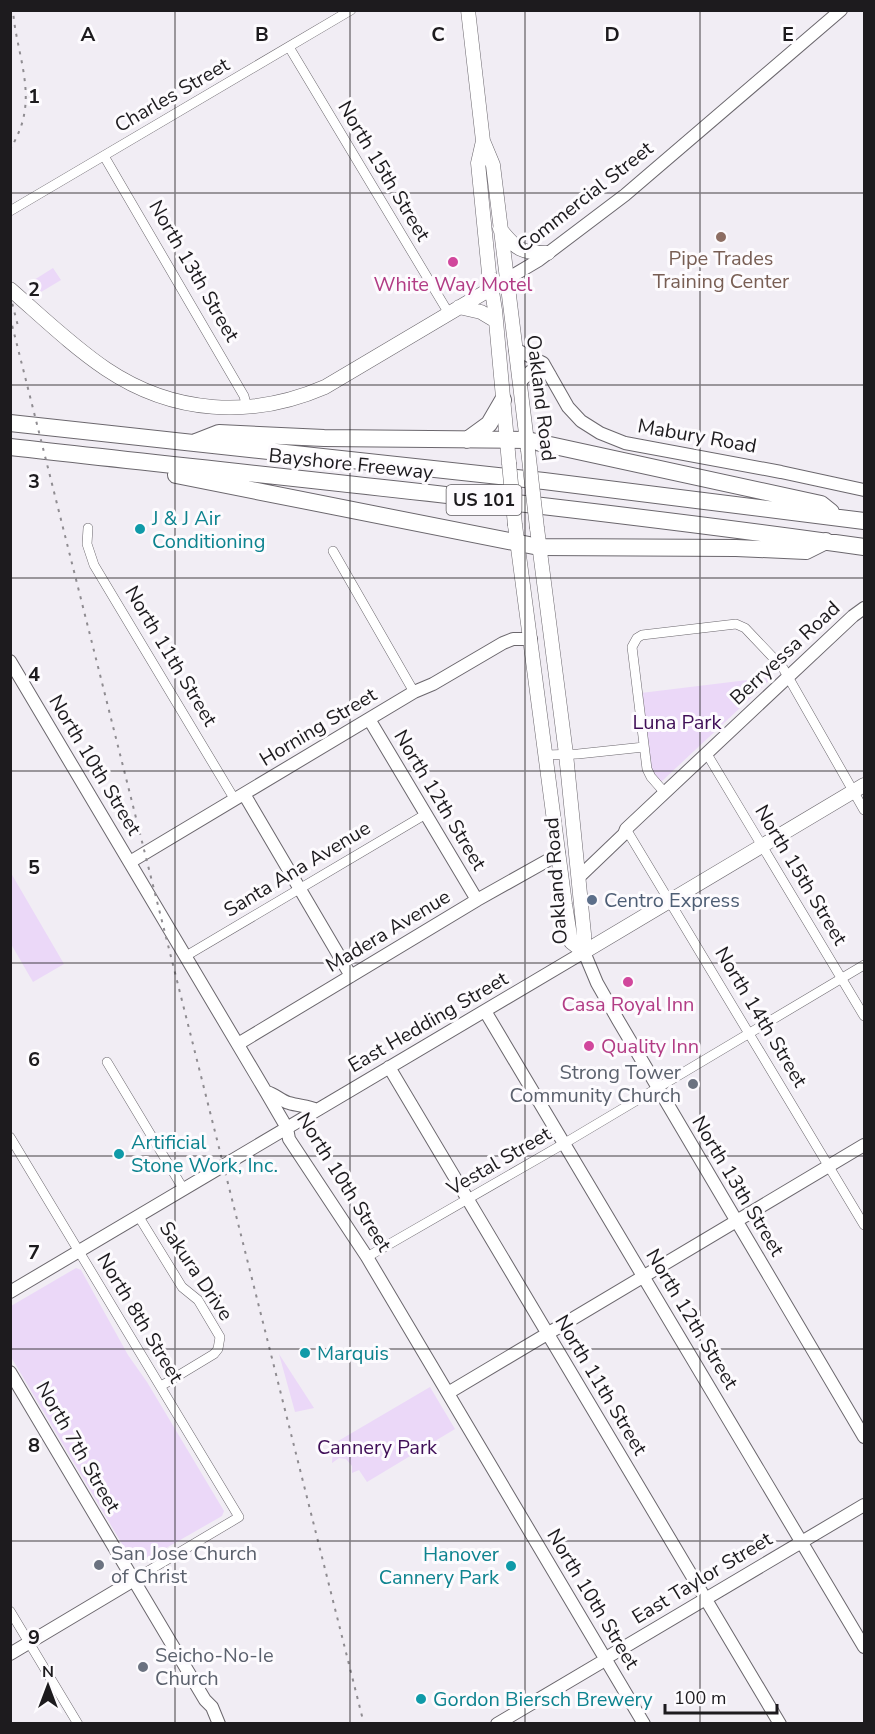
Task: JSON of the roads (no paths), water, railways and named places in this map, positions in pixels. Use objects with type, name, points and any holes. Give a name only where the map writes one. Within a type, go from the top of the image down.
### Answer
[{"type":"highway","points":[[467,440],[489,424],[503,400]]},
{"type":"highway","name":"Bayshore Freeway","points":[[10,423],[543,481],[864,521]]},
{"type":"highway","points":[[194,443],[219,433],[324,438],[467,440],[527,445],[821,504],[839,518]]},
{"type":"highway","name":"Bayshore Freeway","points":[[10,447],[570,509],[864,547]]},
{"type":"highway","points":[[143,461],[173,475],[539,547],[736,548],[806,551],[826,541]]},
{"type":"main road","name":"Oakland Road","points":[[468,10],[483,141],[492,163],[566,754],[584,952]]},
{"type":"main road","name":"Commercial Street","points":[[10,290],[106,369],[143,390],[190,405],[215,408],[247,408],[298,398],[348,374],[574,236],[841,10]]},
{"type":"main road","name":"Oakland Road","points":[[483,141],[478,163],[496,321],[515,525],[571,942],[584,952]]},
{"type":"main road","points":[[500,229],[520,250],[530,253],[548,253]]},
{"type":"main road","points":[[453,309],[481,312],[496,321]]},
{"type":"main road","name":"Mabury Road","points":[[515,349],[543,363],[568,407],[581,421],[600,434],[625,443],[781,471],[864,490]]},
{"type":"main road","points":[[520,382],[531,372],[541,371],[550,375]]},
{"type":"main road","name":"Berryessa Road","points":[[578,878],[624,834],[626,829],[864,608]]},
{"type":"main road","name":"Horning Street","points":[[130,862],[369,718],[502,643],[513,639],[531,639]]},
{"type":"main road","name":"North 10th Street","points":[[10,661],[238,1044],[287,1128],[289,1139],[367,1257],[644,1724]]},
{"type":"main road","name":"North 12th Street","points":[[369,718],[477,900]]},
{"type":"main road","name":"East Hedding Street","points":[[10,1292],[859,788]]},
{"type":"main road","name":"North 11th Street","points":[[239,797],[299,889],[351,976]]},
{"type":"main road","name":"Madera Avenue","points":[[238,1044],[477,900],[559,854]]},
{"type":"main road","name":"North 13th Street","points":[[584,952],[597,982],[657,1089],[864,1437]]},
{"type":"main road","name":"North 12th Street","points":[[485,1011],[864,1647]]},
{"type":"main road","name":"North 11th Street","points":[[389,1067],[780,1724]]},
{"type":"main road","points":[[266,1092],[274,1094],[285,1102],[317,1110]]},
{"type":"main road","points":[[448,1393],[864,1145]]},
{"type":"main road","name":"North 7th Street","points":[[10,1372],[205,1700],[212,1707],[218,1724]]},
{"type":"main road","name":"East Taylor Street","points":[[498,1723],[864,1505]]},
{"type":"main road","points":[[10,1654],[133,1579]]},
{"type":"street","name":"Charles Street","points":[[10,211],[351,10]]},
{"type":"street","name":"North 15th Street","points":[[289,47],[453,309]]},
{"type":"street","name":"North 13th Street","points":[[104,156],[244,396],[247,408]]},
{"type":"street","name":"North 11th Street","points":[[88,528],[87,544],[94,565],[239,797]]},
{"type":"street","points":[[333,551],[414,692]]},
{"type":"street","points":[[665,793],[647,769],[632,647],[637,638],[642,635],[736,624],[745,628],[783,669],[859,788],[864,810]]},
{"type":"street","points":[[546,755],[644,747]]},
{"type":"street","name":"North 15th Street","points":[[707,754],[864,1016]]},
{"type":"street","name":"Santa Ana Avenue","points":[[186,956],[426,814]]},
{"type":"street","name":"North 14th Street","points":[[626,829],[864,1225]]},
{"type":"street","name":"Vestal Street","points":[[367,1257],[657,1089],[864,965]]},
{"type":"street","points":[[107,1062],[184,1190]]},
{"type":"street","name":"North 8th Street","points":[[10,1137],[239,1517],[133,1579]]},
{"type":"street","name":"Sakura Drive","points":[[139,1217],[182,1287],[198,1300],[220,1337],[218,1349],[214,1354],[161,1386]]},
{"type":"street","points":[[10,1611],[78,1724]]},
{"type":"railway","points":[[10,150],[22,124],[26,102],[26,89],[13,10]]},
{"type":"railway","points":[[10,295],[18,326]]},
{"type":"railway","points":[[10,317],[364,1724]]},
{"type":"place","name":"Pipe Trades Training Center","points":[[721,237]]},
{"type":"place","name":"White Way Motel","points":[[453,262]]},
{"type":"place","name":"J & J Air Conditioning","points":[[140,529]]},
{"type":"place","name":"Centro Express","points":[[592,900]]},
{"type":"place","name":"Casa Royal Inn","points":[[628,982]]},
{"type":"place","name":"Quality Inn","points":[[589,1046]]},
{"type":"place","name":"Strong Tower Community Church","points":[[693,1084]]},
{"type":"place","name":"Artificial Stone Work, Inc.","points":[[119,1154]]},
{"type":"place","name":"Marquis","points":[[305,1353]]},
{"type":"place","name":"San Jose Church of Christ","points":[[99,1565]]},
{"type":"place","name":"Hanover Cannery Park","points":[[511,1566]]},
{"type":"place","name":"Seicho-No-Ie Church","points":[[143,1667]]},
{"type":"place","name":"Gordon Biersch Brewery","points":[[421,1699]]},
{"type":"park label","name":"Luna Park","points":[[677,722]]},
{"type":"park label","name":"Cannery Park","points":[[377,1447]]}]
